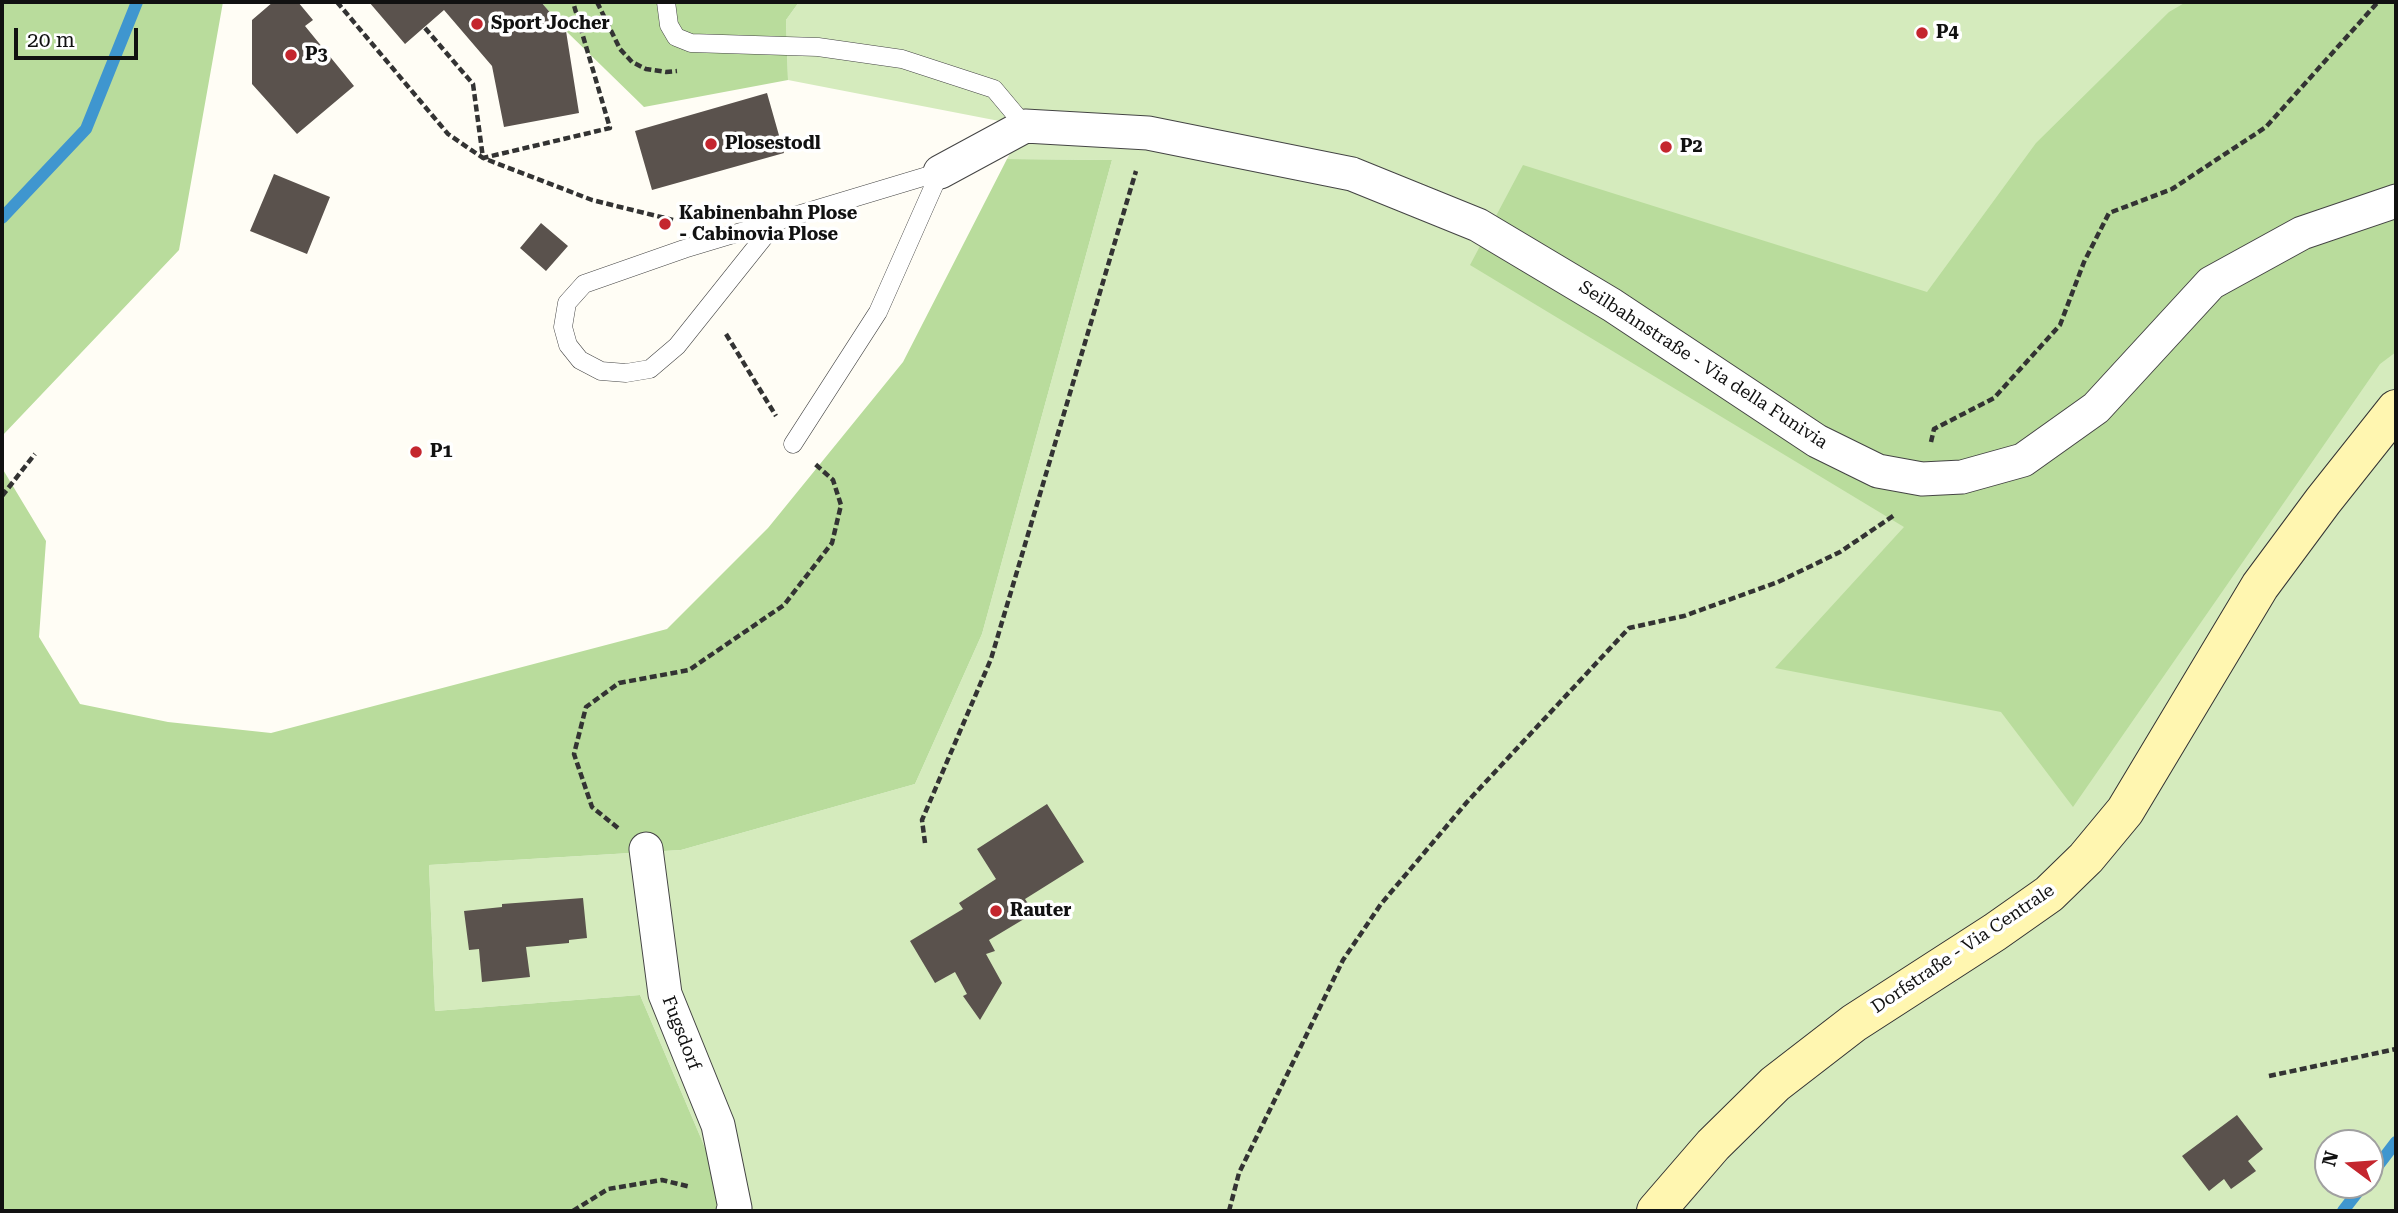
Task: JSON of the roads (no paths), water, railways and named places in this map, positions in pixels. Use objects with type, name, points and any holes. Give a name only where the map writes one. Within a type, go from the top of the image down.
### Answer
[{"type":"street","name":"Seilbahnstraße - Via della Funivia","points":[[1025,126],[1148,133],[1352,174],[1478,225],[1612,304],[1818,441],[1878,471],[1922,479],[1962,477],[2023,460],[2096,408],[2211,283],[2302,233],[2396,201]]},
{"type":"street","points":[[940,172],[1025,126]]},
{"type":"street","name":"Dorfstraße - Via Centrale","points":[[1656,1211],[1713,1145],[1775,1084],[1854,1023],[2049,894],[2086,858],[2124,811],[2260,586],[2396,409]]},
{"type":"street","name":"Fugsdorf","points":[[646,849],[664,994],[718,1125],[734,1209]]},
{"type":"lane","points":[[666,2],[668,25],[676,37],[691,43],[818,47],[902,60],[994,89],[1025,126]]},
{"type":"lane","points":[[776,222],[677,346],[650,369],[626,373],[601,370],[580,359],[568,345],[563,327],[567,303],[584,284],[835,202],[940,172]]},
{"type":"lane","points":[[793,444],[878,312],[940,172]]},
{"type":"waterway","points":[[2,218],[86,129],[137,2]]},
{"type":"waterway","points":[[2384,1158],[2396,1142]]},
{"type":"waterway","points":[[2343,1211],[2352,1199]]},
{"type":"place","name":"Sport Jocher","points":[[477,24]]},
{"type":"place","name":"P4","points":[[1922,33]]},
{"type":"place","name":"P3","points":[[291,55]]},
{"type":"place","name":"Plosestodl","points":[[711,144]]},
{"type":"place","name":"P2","points":[[1666,147]]},
{"type":"place","name":"Kabinenbahn Plose - Cabinovia Plose","points":[[665,224]]},
{"type":"place","name":"P1","points":[[416,452]]},
{"type":"place","name":"Rauter","points":[[996,911]]}]
